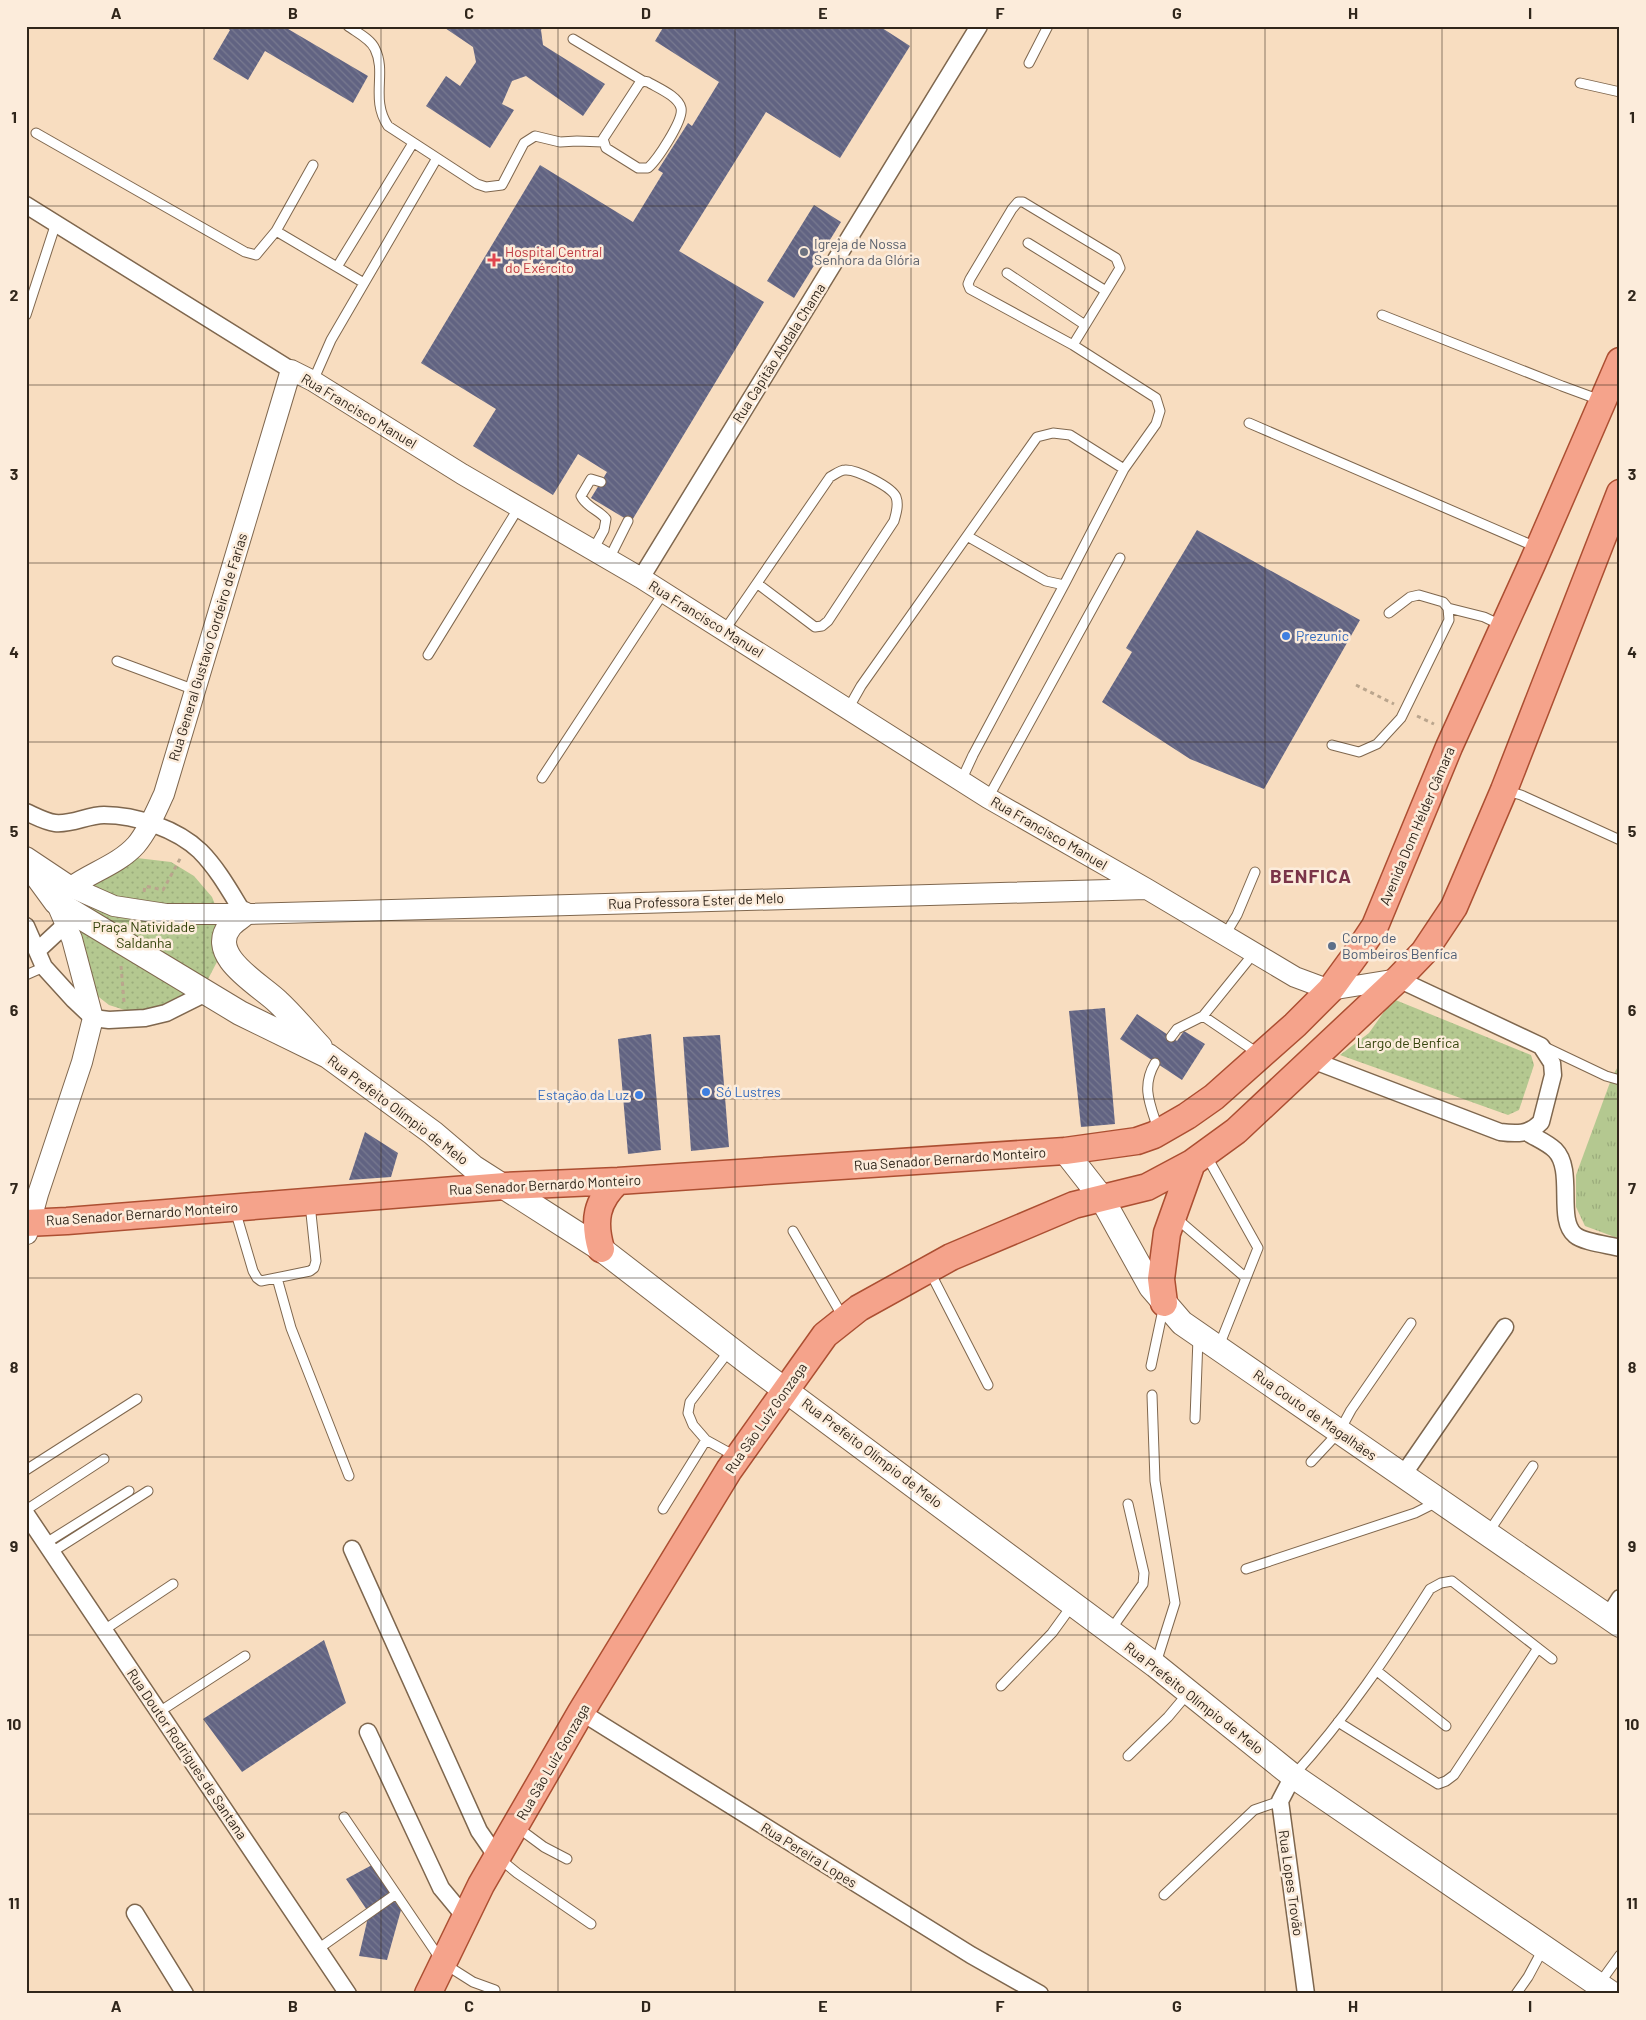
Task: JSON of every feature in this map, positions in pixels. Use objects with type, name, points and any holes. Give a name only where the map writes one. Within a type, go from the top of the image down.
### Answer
[{"type":"main road","name":"Avenida Dom Hélder Câmara","points":[[1065,1151],[1137,1141],[1159,1133],[1214,1097],[1295,1026],[1330,990],[1375,926],[1449,747],[1539,548],[1620,361]]},
{"type":"main road","points":[[1312,1060],[1424,952],[1454,907],[1504,790],[1620,493]]},
{"type":"main road","name":"Rua Prefeito Olímpio de Melo","points":[[26,861],[64,894],[240,1013],[328,1056],[433,1133],[473,1167],[601,1249],[731,1349],[1155,1665],[1293,1776],[1606,1989]]},
{"type":"main road","points":[[244,914],[229,927],[225,946],[228,956],[236,967],[277,1001],[328,1056]]},
{"type":"main road","name":"Rua São Luiz Gonzaga","points":[[428,1994],[465,1917],[497,1857],[581,1712],[738,1458],[785,1388],[824,1335],[859,1308],[951,1256],[1048,1214],[1101,1197],[1147,1187],[1199,1158],[1236,1132],[1312,1060]]},
{"type":"main road","name":"Rua Senador Bernardo Monteiro","points":[[28,1227],[234,1207],[505,1186],[618,1181],[1065,1151]]},
{"type":"main road","name":"Rua Couto de Magalhães","points":[[1065,1151],[1101,1197],[1151,1287],[1182,1323],[1487,1534],[1616,1613]]},
{"type":"main road","points":[[1164,1303],[1161,1279],[1162,1260],[1172,1216],[1199,1158]]},
{"type":"main road","points":[[601,1249],[596,1224],[598,1211],[607,1190],[618,1181]]},
{"type":"street","name":"Rua Capitão Abdala Chama","points":[[641,578],[979,26]]},
{"type":"street","name":"Rua Francisco Manuel","points":[[26,205],[291,370],[313,381],[519,507],[664,592],[988,798],[1295,977],[1330,990],[1398,979]]},
{"type":"street","name":"Rua General Gustavo Cordeiro de Farias","points":[[64,894],[84,877],[116,862],[136,845],[164,794],[291,370]]},
{"type":"street","points":[[26,812],[55,823],[102,815],[123,816],[150,822],[199,850],[217,871],[244,914]]},
{"type":"street","points":[[26,857],[64,894],[114,906],[158,913],[244,914]]},
{"type":"street","name":"Rua Professora Ester de Melo","points":[[244,914],[1147,889]]},
{"type":"street","points":[[28,1227],[82,1062],[93,1018],[72,939],[66,924],[64,894]]},
{"type":"street","points":[[37,951],[66,924]]},
{"type":"street","points":[[26,926],[44,968],[93,1018],[109,1020],[145,1018],[166,1013],[208,992]]},
{"type":"street","points":[[1312,1060],[1500,1132],[1528,1133],[1541,1122],[1553,1075],[1552,1063],[1541,1046],[1398,979]]},
{"type":"street","points":[[1528,1133],[1555,1150],[1560,1160],[1564,1173],[1566,1214],[1570,1230],[1576,1237],[1620,1248]]},
{"type":"street","points":[[1403,1475],[1505,1327]]},
{"type":"street","name":"Rua Doutor Rodrigues de Santana","points":[[26,1514],[348,1994]]},
{"type":"street","points":[[352,1549],[479,1830],[497,1857]]},
{"type":"street","name":"Rua Pereira Lopes","points":[[581,1712],[971,1955],[1040,1994]]},
{"type":"street","points":[[368,1732],[441,1888],[465,1917]]},
{"type":"street","points":[[1280,1801],[1293,1776]]},
{"type":"street","name":"Rua Lopes Trovão","points":[[1280,1801],[1306,1994]]},
{"type":"street","points":[[135,1913],[185,1994]]},
{"type":"lane","points":[[348,26],[369,41],[375,48],[379,69],[378,97],[381,115],[388,126],[477,184],[486,187],[502,185],[524,143],[535,136],[560,142],[603,142]]},
{"type":"lane","points":[[1028,63],[1048,26]]},
{"type":"lane","points":[[573,39],[675,98],[681,108],[681,117],[655,161],[648,168],[638,168],[606,148],[603,142]]},
{"type":"lane","points":[[603,142],[638,84],[643,81]]},
{"type":"lane","points":[[1580,83],[1620,92]]},
{"type":"lane","points":[[36,133],[244,252],[256,256],[276,231],[313,165]]},
{"type":"lane","points":[[337,268],[413,142]]},
{"type":"lane","points":[[313,381],[331,340],[437,158]]},
{"type":"lane","points":[[961,781],[1124,469],[1156,424],[1160,411],[1156,398],[1073,345],[970,289],[968,284],[1018,202],[1023,202],[1116,258],[1120,268],[1073,345]]},
{"type":"lane","points":[[26,315],[56,223]]},
{"type":"lane","points":[[276,231],[364,283]]},
{"type":"lane","points":[[1028,243],[1106,291]]},
{"type":"lane","points":[[1007,273],[1084,325]]},
{"type":"lane","points":[[1382,315],[1603,401]]},
{"type":"lane","points":[[1249,423],[1539,548]]},
{"type":"lane","points":[[848,709],[861,686],[1037,437],[1053,433],[1070,435],[1124,469]]},
{"type":"lane","points":[[724,631],[830,477],[844,470],[856,471],[891,490],[896,498],[898,508],[894,521],[828,621],[822,626],[815,627],[758,584]]},
{"type":"lane","points":[[601,482],[591,479],[581,496],[585,503],[606,519],[601,555]]},
{"type":"lane","points":[[428,655],[519,507]]},
{"type":"lane","points":[[601,555],[628,521]]},
{"type":"lane","points":[[967,536],[1046,581],[1064,585]]},
{"type":"lane","points":[[988,798],[1120,558]]},
{"type":"lane","points":[[542,778],[664,592]]},
{"type":"lane","points":[[1332,745],[1360,752],[1378,744],[1401,718],[1449,620],[1448,608],[1443,602],[1419,595],[1410,597],[1389,613]]},
{"type":"lane","points":[[1448,608],[1484,617],[1503,626]]},
{"type":"lane","points":[[117,661],[195,690]]},
{"type":"lane","points":[[1504,790],[1521,795],[1620,840]]},
{"type":"lane","points":[[1225,935],[1237,914],[1255,872]]},
{"type":"lane","points":[[1172,1037],[1177,1029],[1203,1016],[1254,952]]},
{"type":"lane","points":[[26,975],[44,968]]},
{"type":"lane","points":[[1203,1016],[1262,1055]]},
{"type":"lane","points":[[1541,1046],[1606,1076],[1620,1080]]},
{"type":"lane","points":[[1155,1063],[1148,1074],[1146,1094],[1159,1133]]},
{"type":"lane","points":[[1199,1158],[1258,1248],[1218,1349]]},
{"type":"lane","points":[[234,1207],[253,1271],[261,1281],[310,1271],[314,1268],[316,1261],[310,1201]]},
{"type":"lane","points":[[1172,1216],[1246,1278]]},
{"type":"lane","points":[[793,1231],[845,1319]]},
{"type":"lane","points":[[928,1270],[988,1385]]},
{"type":"lane","points":[[277,1278],[291,1328],[349,1476]]},
{"type":"lane","points":[[1151,1366],[1164,1303]]},
{"type":"lane","points":[[1311,1462],[1339,1432],[1351,1410],[1412,1322]]},
{"type":"lane","points":[[1195,1418],[1199,1335]]},
{"type":"lane","points":[[731,1349],[690,1402],[688,1413],[693,1425],[706,1440],[738,1458]]},
{"type":"lane","points":[[1152,1395],[1155,1481],[1174,1604],[1155,1665]]},
{"type":"lane","points":[[26,1470],[137,1399]]},
{"type":"lane","points":[[663,1509],[706,1440]]},
{"type":"lane","points":[[26,1510],[104,1459]]},
{"type":"lane","points":[[1487,1534],[1533,1466]]},
{"type":"lane","points":[[49,1548],[129,1491]]},
{"type":"lane","points":[[49,1548],[148,1491]]},
{"type":"lane","points":[[1246,1569],[1415,1513],[1440,1501]]},
{"type":"lane","points":[[1110,1631],[1143,1584],[1144,1574],[1128,1504]]},
{"type":"lane","points":[[1293,1776],[1322,1744],[1377,1671],[1430,1590],[1440,1583],[1452,1581],[1552,1659]]},
{"type":"lane","points":[[104,1630],[173,1584]]},
{"type":"lane","points":[[1001,1686],[1052,1633],[1074,1604]]},
{"type":"lane","points":[[1338,1722],[1438,1784],[1446,1781],[1454,1774],[1538,1648]]},
{"type":"lane","points":[[159,1712],[245,1656]]},
{"type":"lane","points":[[1377,1671],[1446,1726]]},
{"type":"lane","points":[[1128,1756],[1168,1717],[1189,1692]]},
{"type":"lane","points":[[1164,1895],[1254,1810],[1280,1801]]},
{"type":"lane","points":[[344,1817],[443,1963],[473,1982],[495,1990]]},
{"type":"lane","points":[[515,1825],[544,1847],[567,1859]]},
{"type":"lane","points":[[497,1857],[591,1924]]},
{"type":"lane","points":[[318,1949],[396,1894]]},
{"type":"lane","points":[[1516,1994],[1528,1977],[1544,1947]]},
{"type":"lane","points":[[1606,1989],[1620,1955]]},
{"type":"green space","name":"Praça Natividade Saldanha","points":[[137,858],[171,862],[194,876],[212,897],[218,912],[219,958],[206,983],[167,1010],[131,1012],[109,1005],[86,987],[70,913],[82,889]]},
{"type":"green space","name":"Largo de Benfica","points":[[1393,999],[1531,1055],[1534,1065],[1519,1110],[1508,1115],[1340,1055],[1369,1033]]},
{"type":"green space","points":[[1620,1063],[1620,1239],[1585,1226],[1576,1207],[1576,1175],[1612,1077]]},
{"type":"building","points":[[224,26],[283,26],[368,76],[353,103],[265,51],[248,80],[213,59],[230,30]]},
{"type":"building","points":[[442,26],[543,26],[541,30],[543,45],[605,84],[583,116],[526,76],[512,81],[502,104],[514,110],[490,148],[426,106],[446,76],[460,86],[476,62],[473,47]]},
{"type":"building","points":[[664,26],[879,26],[910,46],[840,158],[766,112],[679,251],[764,302],[631,522],[591,498],[607,472],[578,454],[553,495],[473,446],[496,409],[421,363],[540,165],[633,222],[663,173],[658,170],[688,123],[692,126],[719,82],[655,41]]},
{"type":"building","name":"Igreja de Nossa Senhora da Glória","points":[[814,205],[841,222],[794,298],[767,281]]},
{"type":"building","points":[[1197,530],[1360,620],[1264,789],[1190,759],[1102,702],[1132,652],[1126,648]]},
{"type":"building","points":[[1105,1008],[1115,1124],[1081,1127],[1069,1011]]},
{"type":"building","points":[[1137,1014],[1177,1041],[1184,1031],[1205,1044],[1182,1080],[1120,1039]]},
{"type":"building","name":"Estação da Luz","points":[[651,1034],[661,1150],[628,1154],[618,1039]]},
{"type":"building","name":"Só Lustres","points":[[720,1035],[729,1147],[691,1151],[683,1037]]},
{"type":"building","points":[[365,1132],[398,1153],[391,1177],[349,1180]]},
{"type":"building","points":[[324,1640],[346,1703],[242,1772],[203,1719]]},
{"type":"building","points":[[372,1865],[401,1910],[387,1960],[359,1956],[369,1913],[346,1879]]},
{"type":"place","name":"Igreja de Nossa Senhora da Glória","points":[[804,252]]},
{"type":"place","name":"Hospital Central do Exército","points":[[494,260]]},
{"type":"place","name":"Prezunic","points":[[1286,636]]},
{"type":"place","name":"Corpo de Bombeiros Benfica","points":[[1332,946]]},
{"type":"place","name":"Só Lustres","points":[[706,1092]]},
{"type":"place","name":"Estação da Luz","points":[[639,1095]]},
{"type":"district","name":"BENFICA","points":[[1311,876]]}]
